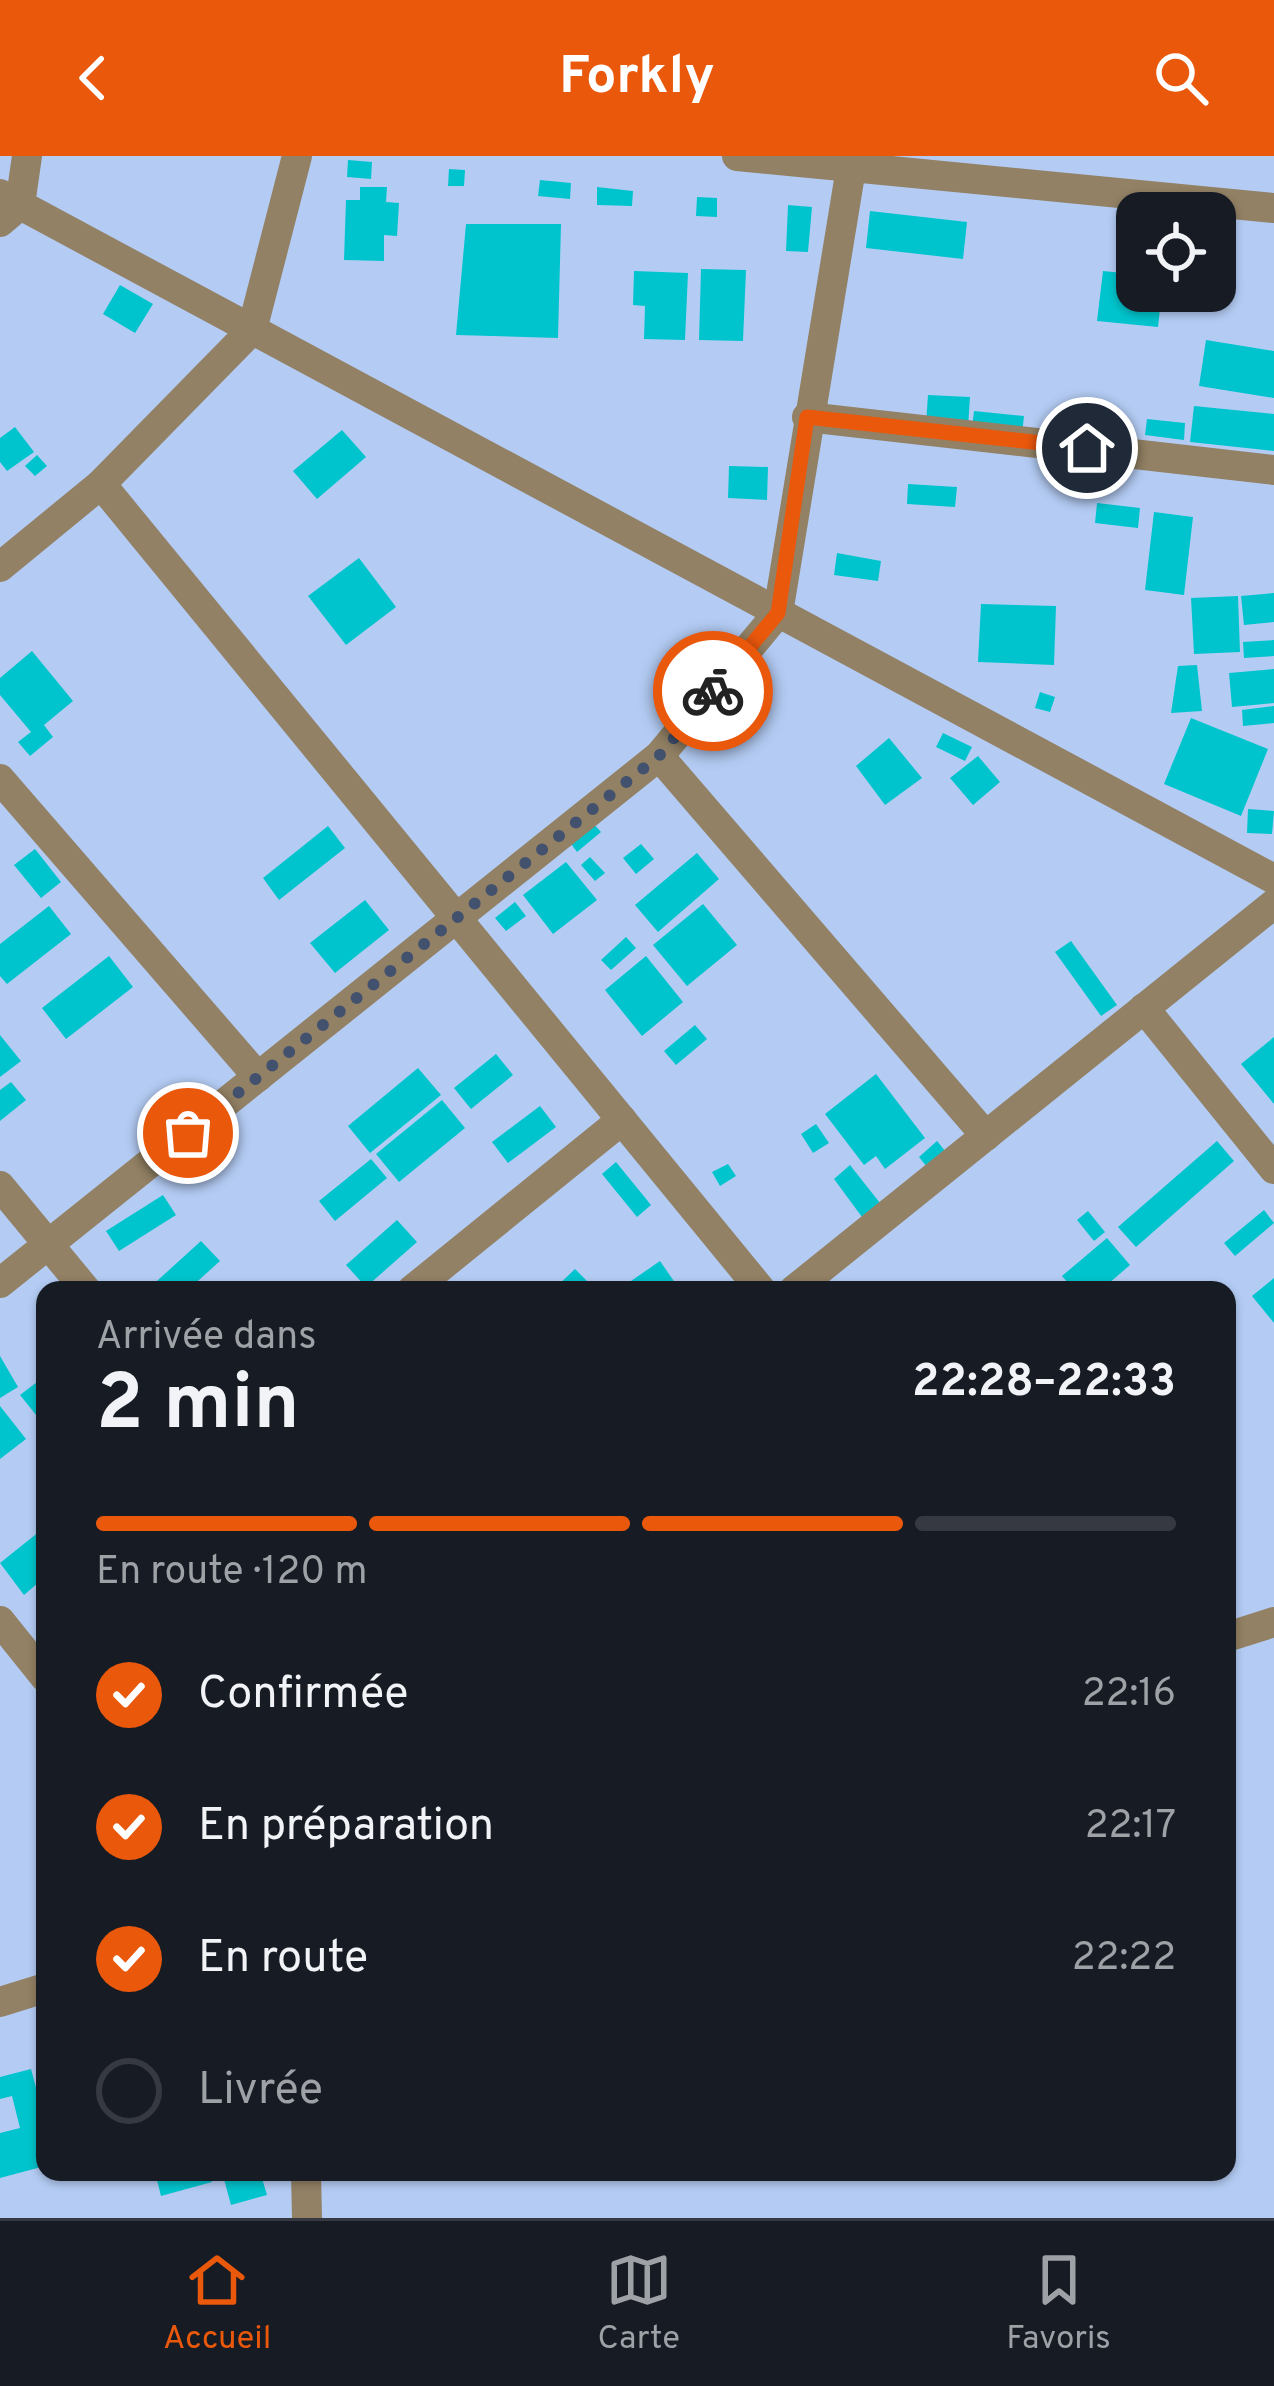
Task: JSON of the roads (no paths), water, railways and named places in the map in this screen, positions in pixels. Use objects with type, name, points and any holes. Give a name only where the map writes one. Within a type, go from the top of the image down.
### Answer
[{"type":"street","points":[[27,156],[7,207],[252,330],[1274,879]]},
{"type":"street","points":[[0,567],[101,484],[252,330],[298,156]]},
{"type":"street","points":[[737,156],[852,162],[1274,208]]},
{"type":"street","points":[[0,1282],[659,756],[778,613],[852,162]]},
{"type":"street","points":[[807,417],[1274,470]]},
{"type":"street","points":[[101,484],[753,1281]]},
{"type":"street","points":[[659,756],[986,1136]]},
{"type":"street","points":[[0,779],[258,1077]]},
{"type":"street","points":[[805,1281],[1274,904]]},
{"type":"street","points":[[1144,1008],[1274,1169]]},
{"type":"street","points":[[423,1281],[622,1120]]},
{"type":"street","points":[[0,1186],[79,1281]]},
{"type":"street","points":[[0,1621],[36,1666]]},
{"type":"street","points":[[1236,1634],[1274,1622]]},
{"type":"street","points":[[0,2002],[36,1991]]},
{"type":"street","points":[[306,2181],[307,2218]]}]
